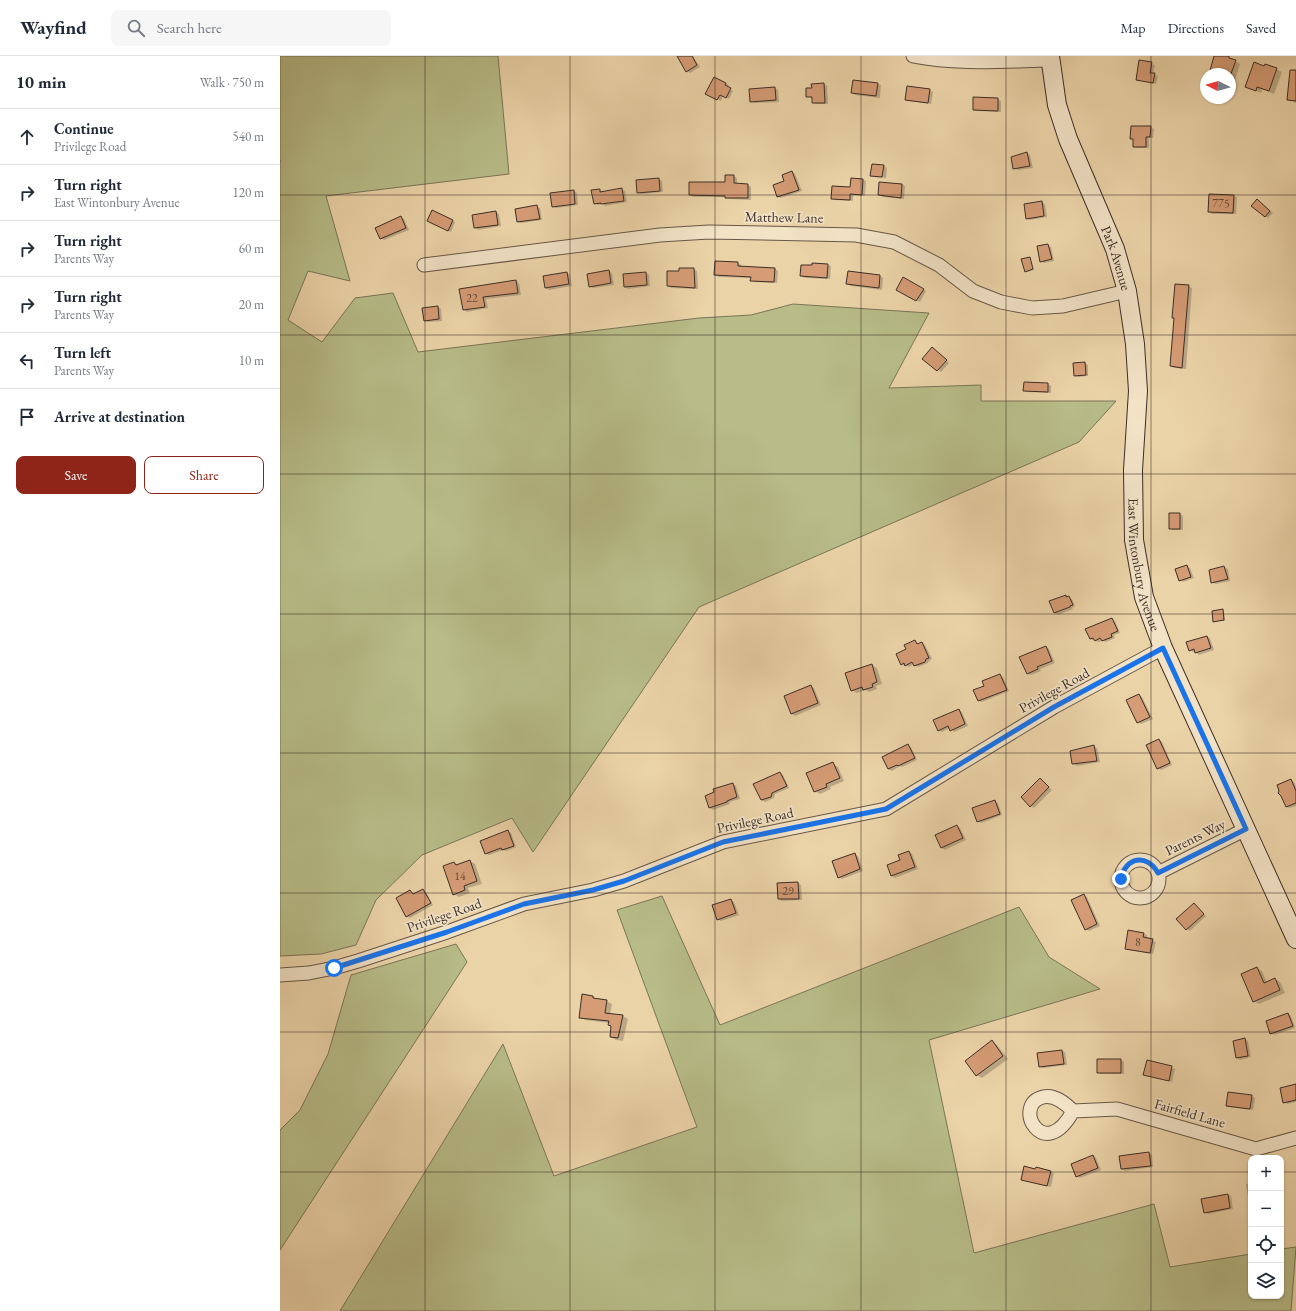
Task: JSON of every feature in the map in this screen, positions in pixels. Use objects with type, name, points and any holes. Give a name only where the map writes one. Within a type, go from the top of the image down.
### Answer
[{"type":"main road","name":"Park Avenue","points":[[1050,58],[1057,105],[1068,139],[1115,249],[1127,291],[1135,344],[1138,391],[1134,470]]},
{"type":"main road","name":"East Wintonbury Avenue","points":[[1134,470],[1134,540],[1144,597],[1163,648],[1296,939]]},
{"type":"street","points":[[913,56],[932,60],[959,61],[1050,58]]},
{"type":"street","name":"Matthew Lane","points":[[424,265],[667,234],[709,232],[856,235],[894,242],[939,266],[973,291],[1001,302],[1032,308],[1063,306],[1127,291]]},
{"type":"street","name":"Privilege Road","points":[[280,974],[309,973],[358,961],[447,932],[524,904],[593,890],[624,881],[723,842],[886,809],[1054,707],[1163,648]]},
{"type":"street","name":"Parents Way","points":[[1158,873],[1246,829]]},
{"type":"street","name":"Fairfield Lane","points":[[1073,1111],[1117,1109],[1256,1149],[1296,1138]]},
{"type":"green space","points":[[280,56],[498,56],[509,174],[326,196],[350,281],[308,271],[288,320],[322,342],[355,298],[393,293],[418,352],[699,318],[751,315],[793,304],[929,313],[889,388],[981,385],[981,401],[1116,401],[1079,442],[699,607],[533,852],[512,818],[422,855],[376,900],[356,945],[321,954],[280,956]]},
{"type":"green space","points":[[662,896],[720,1025],[1019,907],[1049,957],[1100,989],[929,1040],[974,1253],[1154,1204],[1170,1267],[1248,1254],[1248,1299],[1284,1299],[1284,1249],[1296,1247],[1291,1311],[340,1311],[503,1044],[554,1176],[697,1127],[617,910]]},
{"type":"green space","points":[[456,944],[467,962],[280,1250],[280,1130],[300,1110],[328,1054],[351,975]]},
{"type":"building","points":[[677,56],[692,56],[697,65],[686,72]]},
{"type":"building","points":[[1214,56],[1229,56],[1229,58],[1236,60],[1233,68],[1211,68]]},
{"type":"building","points":[[1139,60],[1152,62],[1150,73],[1155,73],[1153,83],[1136,80]]},
{"type":"building","points":[[1254,62],[1264,66],[1265,64],[1277,68],[1269,91],[1257,87],[1256,91],[1245,87]]},
{"type":"building","points":[[1290,70],[1296,70],[1296,101],[1287,100]]},
{"type":"building","points":[[714,77],[726,83],[725,85],[731,88],[726,98],[720,95],[717,100],[705,94]]},
{"type":"building","points":[[853,80],[878,83],[876,96],[851,93]]},
{"type":"building","points":[[824,83],[825,103],[812,103],[812,97],[806,97],[806,88],[812,88],[811,84]]},
{"type":"building","points":[[907,86],[930,89],[928,103],[905,100]]},
{"type":"building","points":[[775,87],[776,100],[750,102],[749,89]]},
{"type":"building","points":[[973,97],[998,98],[998,111],[973,110]]},
{"type":"building","points":[[1131,126],[1151,126],[1150,137],[1146,137],[1146,147],[1133,147],[1133,139],[1130,139]]},
{"type":"building","points":[[1027,152],[1030,166],[1013,169],[1011,157]]},
{"type":"building","points":[[872,164],[884,165],[882,177],[870,176]]},
{"type":"building","points":[[792,171],[799,190],[777,197],[773,185],[784,181],[782,175]]},
{"type":"building","points":[[725,175],[734,175],[734,183],[748,184],[748,198],[689,195],[689,182],[725,182]]},
{"type":"building","points":[[659,178],[660,191],[637,193],[636,180]]},
{"type":"building","points":[[851,178],[863,179],[862,195],[850,194],[850,200],[831,199],[832,186],[850,187]]},
{"type":"building","points":[[879,182],[902,184],[901,198],[878,195]]},
{"type":"building","points":[[622,188],[624,201],[594,204],[591,190],[600,189],[600,192]]},
{"type":"building","points":[[574,190],[575,204],[552,207],[550,193]]},
{"type":"building","points":[[1209,194],[1234,195],[1233,213],[1208,212]]},
{"type":"building","points":[[1257,199],[1270,211],[1265,217],[1251,206]]},
{"type":"building","points":[[1042,201],[1044,216],[1026,219],[1024,204]]},
{"type":"building","points":[[537,205],[540,219],[517,222],[515,209]]},
{"type":"building","points":[[432,210],[453,220],[448,231],[427,221]]},
{"type":"building","points":[[496,211],[498,225],[474,228],[472,215]]},
{"type":"building","points":[[401,216],[406,228],[380,239],[375,228]]},
{"type":"building","points":[[1048,244],[1052,259],[1040,262],[1037,246]]},
{"type":"building","points":[[1030,257],[1033,269],[1025,272],[1021,259]]},
{"type":"building","points":[[715,261],[738,262],[738,266],[775,268],[774,282],[750,281],[751,277],[714,275]]},
{"type":"building","points":[[812,263],[828,264],[827,278],[800,276],[801,265],[812,265]]},
{"type":"building","points":[[679,268],[694,268],[695,288],[667,286],[667,271],[679,271]]},
{"type":"building","points":[[609,270],[611,283],[589,287],[587,274]]},
{"type":"building","points":[[848,271],[880,275],[879,288],[846,284]]},
{"type":"building","points":[[567,272],[569,284],[545,288],[543,276]]},
{"type":"building","points":[[646,272],[647,285],[624,287],[623,274]]},
{"type":"building","points":[[903,277],[924,289],[916,301],[896,290]]},
{"type":"building","points":[[516,280],[518,293],[483,297],[485,307],[463,310],[459,289]]},
{"type":"building","points":[[1175,284],[1189,285],[1182,368],[1170,366]]},
{"type":"building","points":[[438,306],[439,319],[424,321],[422,308]]},
{"type":"building","points":[[932,347],[947,360],[937,371],[922,359]]},
{"type":"building","points":[[1085,362],[1086,375],[1074,376],[1073,363]]},
{"type":"building","points":[[1024,382],[1048,383],[1048,392],[1023,391]]},
{"type":"building","points":[[1169,513],[1180,513],[1180,529],[1169,529]]},
{"type":"building","points":[[1187,565],[1191,577],[1179,581],[1175,569]]},
{"type":"building","points":[[1224,566],[1228,579],[1211,583],[1209,570]]},
{"type":"building","points":[[1066,595],[1066,597],[1069,596],[1073,605],[1054,613],[1049,601]]},
{"type":"building","points":[[1223,609],[1224,620],[1213,622],[1212,611]]},
{"type":"building","points":[[1112,618],[1118,631],[1111,634],[1112,637],[1102,641],[1100,638],[1095,641],[1093,638],[1090,639],[1085,629]]},
{"type":"building","points":[[1207,636],[1211,648],[1195,653],[1194,649],[1189,651],[1186,642]]},
{"type":"building","points":[[915,640],[917,644],[922,642],[929,658],[926,659],[925,662],[914,666],[912,662],[905,666],[904,663],[901,665],[896,654],[906,649],[904,645]]},
{"type":"building","points":[[1046,646],[1052,661],[1037,667],[1038,669],[1027,674],[1019,657]]},
{"type":"building","points":[[872,664],[877,682],[872,684],[873,687],[863,690],[862,687],[851,691],[845,673]]},
{"type":"building","points":[[1000,674],[1007,690],[978,701],[973,690],[984,686],[982,681]]},
{"type":"building","points":[[811,685],[818,703],[791,714],[784,696]]},
{"type":"building","points":[[1139,694],[1150,717],[1137,723],[1126,700]]},
{"type":"building","points":[[959,709],[965,724],[950,731],[948,726],[938,731],[933,720]]},
{"type":"building","points":[[1159,739],[1170,763],[1157,769],[1146,745]]},
{"type":"building","points":[[908,744],[915,758],[888,769],[882,757]]},
{"type":"building","points":[[1094,745],[1097,761],[1072,764],[1070,751]]},
{"type":"building","points":[[833,762],[840,778],[826,784],[827,787],[814,792],[806,773]]},
{"type":"building","points":[[780,772],[787,786],[772,793],[771,797],[761,800],[753,784]]},
{"type":"building","points":[[1040,778],[1049,787],[1030,807],[1021,797]]},
{"type":"building","points":[[1291,779],[1296,791],[1296,803],[1286,807],[1278,793],[1279,791],[1277,785]]},
{"type":"building","points":[[733,783],[737,797],[709,808],[705,796],[714,792],[713,789]]},
{"type":"building","points":[[995,800],[1000,814],[977,822],[972,808]]},
{"type":"building","points":[[957,825],[963,838],[941,848],[935,835]]},
{"type":"building","points":[[508,830],[514,846],[502,850],[501,848],[485,854],[480,841]]},
{"type":"building","points":[[909,851],[915,867],[891,876],[887,865],[900,860],[898,855]]},
{"type":"building","points":[[855,853],[860,869],[838,878],[832,861]]},
{"type":"building","points":[[470,860],[477,881],[464,886],[465,890],[453,895],[443,866],[454,862],[456,865]]},
{"type":"building","points":[[798,882],[799,899],[778,899],[777,883]]},
{"type":"building","points":[[423,889],[431,903],[406,917],[396,898],[410,890],[413,894]]},
{"type":"building","points":[[1084,894],[1097,924],[1085,930],[1071,900]]},
{"type":"building","points":[[731,899],[736,913],[717,920],[712,905]]},
{"type":"building","points":[[1194,903],[1204,914],[1186,930],[1176,919]]},
{"type":"building","points":[[1128,930],[1144,933],[1143,937],[1153,939],[1150,953],[1125,949]]},
{"type":"building","points":[[1257,967],[1264,983],[1275,978],[1280,990],[1253,1002],[1241,974]]},
{"type":"building","points":[[582,994],[593,996],[593,998],[607,1000],[605,1013],[623,1015],[618,1038],[610,1037],[611,1026],[608,1025],[609,1021],[579,1018]]},
{"type":"building","points":[[1288,1013],[1293,1026],[1270,1034],[1266,1021]]},
{"type":"building","points":[[1245,1038],[1248,1056],[1236,1058],[1233,1041]]},
{"type":"building","points":[[992,1040],[1003,1056],[976,1076],[965,1061]]},
{"type":"building","points":[[1062,1050],[1064,1064],[1039,1067],[1037,1053]]},
{"type":"building","points":[[1097,1059],[1121,1059],[1121,1073],[1097,1073]]},
{"type":"building","points":[[1147,1060],[1172,1066],[1169,1081],[1143,1075]]},
{"type":"building","points":[[1296,1084],[1296,1100],[1283,1103],[1280,1088]]},
{"type":"building","points":[[1228,1092],[1252,1095],[1250,1109],[1226,1106]]},
{"type":"building","points":[[1149,1152],[1151,1166],[1121,1169],[1119,1156]]},
{"type":"building","points":[[1093,1155],[1098,1168],[1076,1177],[1071,1164]]},
{"type":"building","points":[[1024,1166],[1035,1169],[1036,1167],[1051,1171],[1047,1186],[1021,1180]]},
{"type":"building","points":[[1228,1194],[1230,1208],[1204,1213],[1201,1199]]},
{"type":"route","points":[[334,968],[447,932],[524,904],[593,890],[624,881],[723,842],[886,809],[1054,707],[1163,648],[1246,829],[1158,873],[1151,864],[1140,860],[1134,861],[1125,868],[1121,879]]}]
